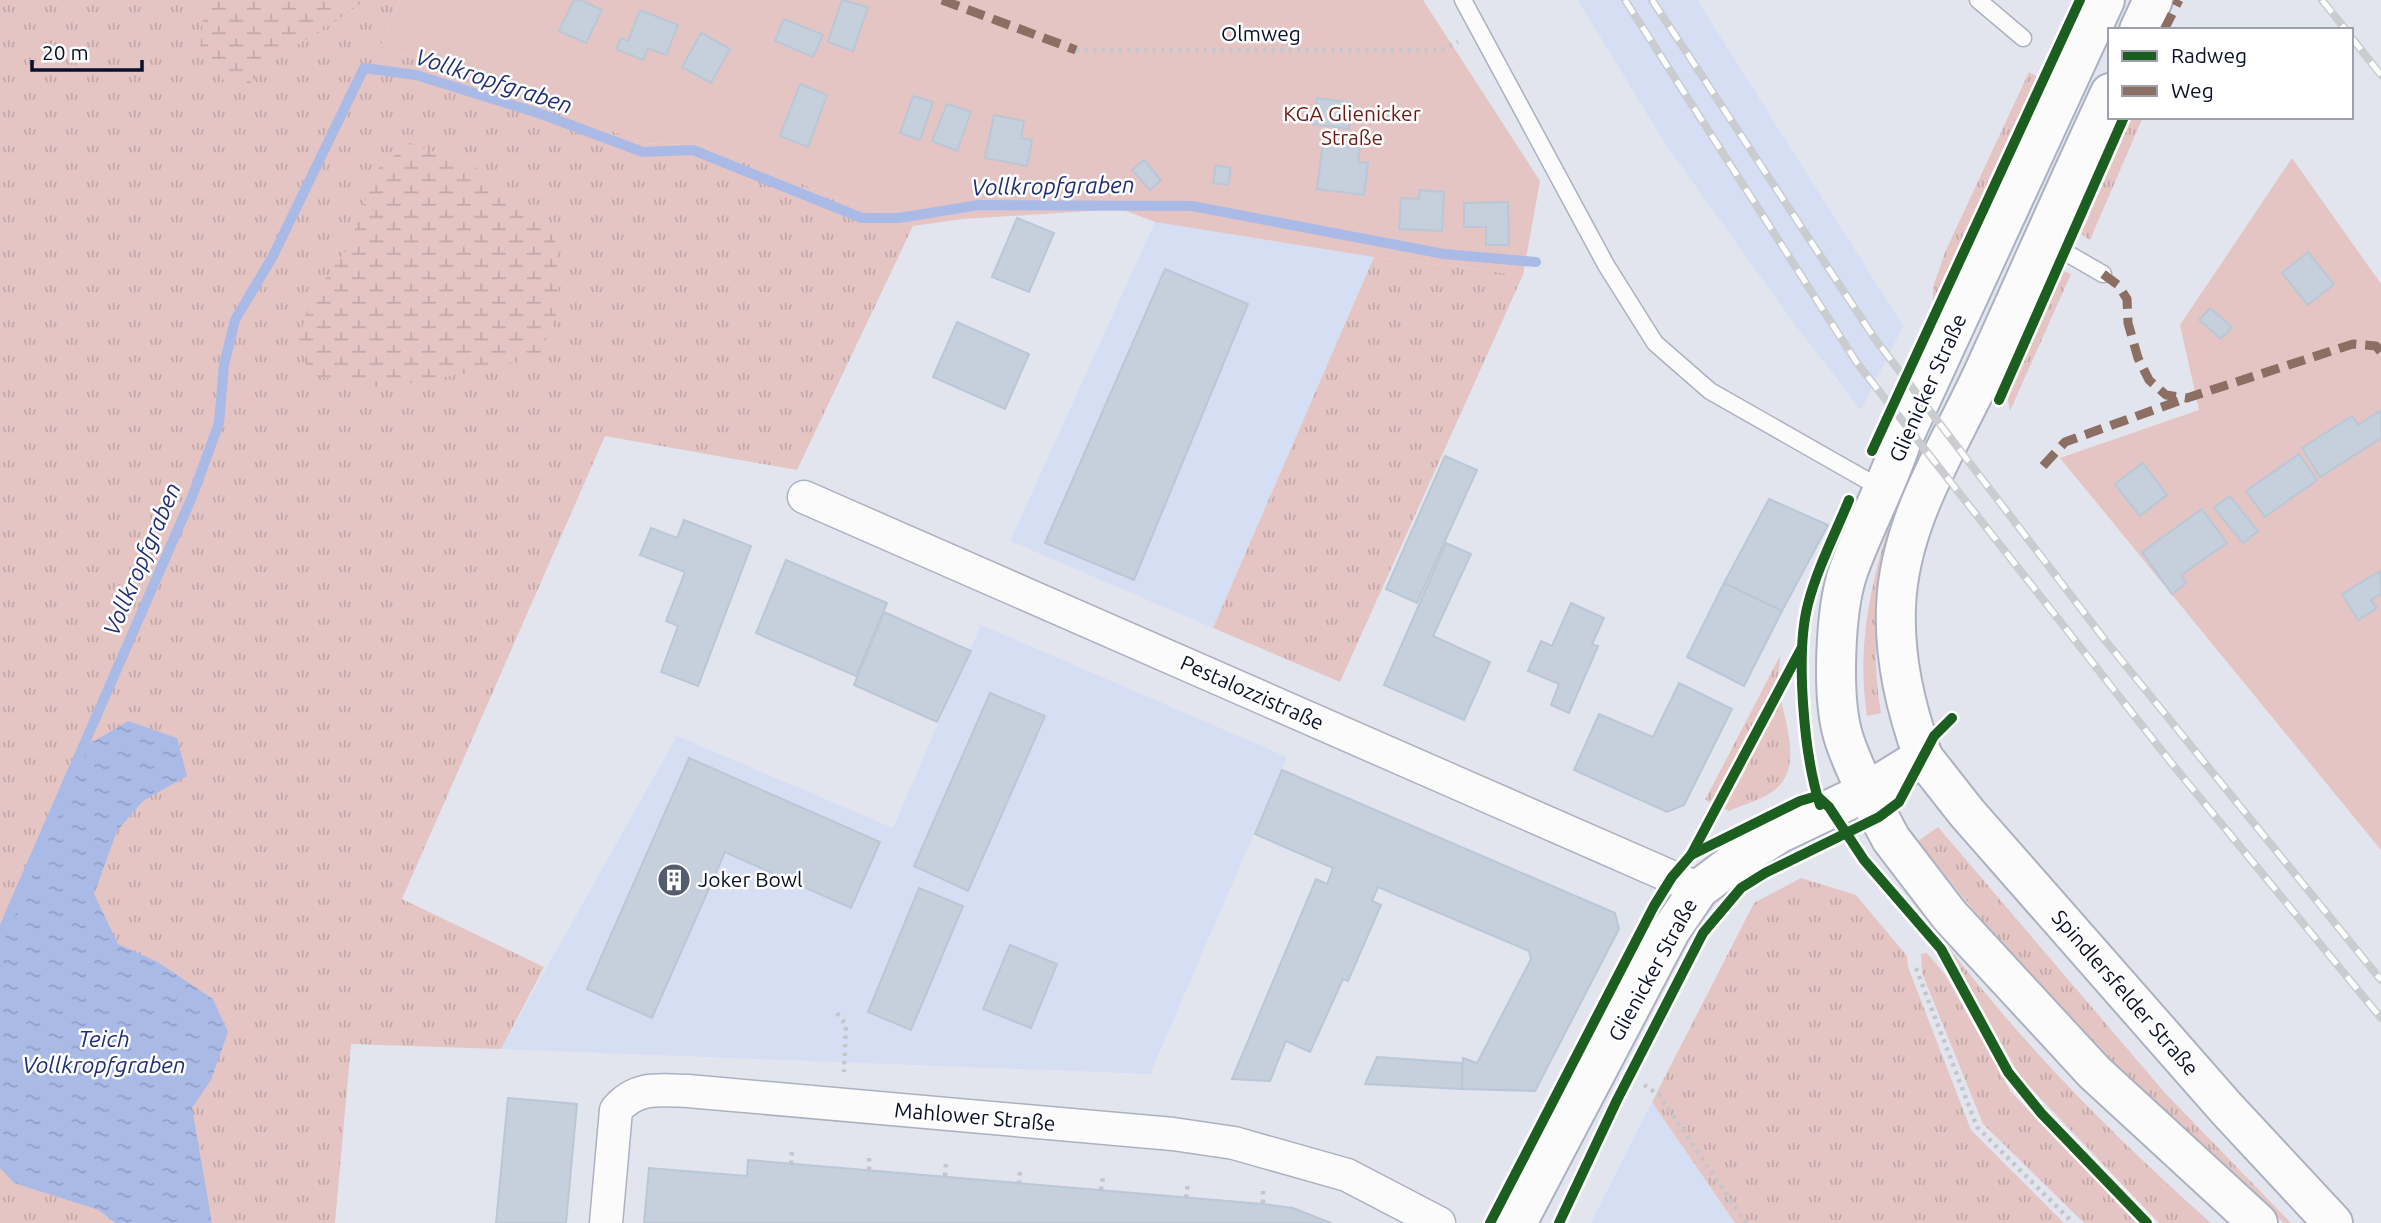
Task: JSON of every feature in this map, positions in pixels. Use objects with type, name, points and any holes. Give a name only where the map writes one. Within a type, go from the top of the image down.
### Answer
[{"type":"main road","name":"Glienicker Straße","points":[[1517,1223],[1671,930],[1699,889],[1780,833],[1866,792],[1923,757],[1899,673],[1896,606],[1907,541],[1902,499],[1901,443],[2105,0]]},
{"type":"main road","points":[[2140,28],[2153,0]]},
{"type":"main road","name":"Glienicker Straße","points":[[1866,792],[1842,734],[1838,706],[1837,650],[1847,574],[1902,499],[1984,370],[2108,97]]},
{"type":"main road","name":"Spindlersfelder Straße","points":[[1923,757],[1951,794],[2226,1108],[2333,1223]]},
{"type":"main road","points":[[1866,792],[1891,839],[1950,916],[2094,1072],[2258,1223]]},
{"type":"street","name":"Pestalozzistraße","points":[[804,497],[1699,889]]},
{"type":"street","name":"Mahlower Straße","points":[[606,1223],[616,1110],[626,1098],[641,1090],[688,1091],[1173,1135],[1234,1143],[1347,1175],[1439,1223]]},
{"type":"lane","points":[[1463,0],[1606,265],[1655,343],[1710,391],[1902,499]]},
{"type":"lane","points":[[1978,0],[2024,38]]},
{"type":"lane","points":[[2042,239],[2103,274]]},
{"type":"path","points":[[1916,968],[1977,1127],[2073,1223]]},
{"type":"path","points":[[837,1013],[846,1026],[844,1076]]},
{"type":"path","points":[[1644,1086],[1659,1095],[1746,1223]]},
{"type":"path","points":[[791,1164],[792,1151]]},
{"type":"path","points":[[869,1158],[869,1170]]},
{"type":"path","points":[[945,1177],[946,1164]]},
{"type":"path","points":[[1019,1184],[1020,1170]]},
{"type":"path","points":[[1101,1190],[1103,1176]]},
{"type":"path","points":[[1186,1198],[1188,1183]]},
{"type":"path","points":[[1263,1191],[1263,1204]]},
{"type":"shaded area","points":[[1578,0],[1697,0],[1903,326],[1861,410],[1796,326],[1666,145]]},
{"type":"shaded area","points":[[1155,222],[1374,257],[1213,628],[1010,541]]},
{"type":"shaded area","points":[[981,625],[1287,757],[1150,1074],[501,1049],[677,736],[893,828]]},
{"type":"shaded area","points":[[1652,1102],[1735,1223],[1591,1223]]},
{"type":"green space","points":[[0,0],[400,0],[381,46],[645,143],[704,146],[913,226],[797,470],[605,436],[402,899],[544,967],[501,1049],[351,1044],[335,1223],[0,1223]]},
{"type":"green space","points":[[212,0],[365,0],[322,31],[269,60],[248,86],[216,78],[200,49],[204,11]]},
{"type":"green space","name":"KGA Glienicker Straße","points":[[400,0],[1423,0],[1540,181],[1523,275],[1374,257],[1155,222],[1121,209],[963,219],[913,226],[704,146],[645,143],[381,46]]},
{"type":"green space","points":[[2029,72],[2038,77],[1933,309],[1933,287],[1946,250]]},
{"type":"green space","points":[[2131,119],[2142,119],[2090,240],[2081,234]]},
{"type":"green space","points":[[410,143],[475,167],[503,202],[554,232],[559,290],[556,317],[540,354],[504,366],[385,388],[309,375],[299,340],[309,302],[350,244],[375,171]]},
{"type":"green space","points":[[2292,158],[2381,284],[2381,850],[2060,458],[2199,410],[2180,325]]},
{"type":"green space","points":[[1374,257],[1523,275],[1340,682],[1213,628]]},
{"type":"green space","points":[[2061,270],[2071,274],[2010,411],[2007,396]]},
{"type":"green space","points":[[1888,528],[1893,532],[1883,578],[1876,644],[1881,713],[1867,716],[1864,644],[1870,598]]},
{"type":"green space","points":[[1780,656],[1773,693],[1756,732],[1714,804],[1705,800]]},
{"type":"green space","points":[[1780,695],[1790,742],[1786,777],[1768,794],[1729,811],[1723,808]]},
{"type":"green space","points":[[1938,827],[2165,1093],[2291,1223],[2284,1223],[2163,1112],[2092,1044],[2046,995],[1918,841]]},
{"type":"green space","points":[[1801,878],[1856,895],[1907,956],[1908,967],[1971,1130],[2064,1223],[1735,1223],[1652,1102],[1754,903]]},
{"type":"green space","points":[[1946,944],[2007,1019],[2072,1090],[2211,1223],[2159,1223],[2020,1077]]},
{"type":"green space","points":[[1927,953],[1946,976],[2011,1092],[2137,1223],[2084,1223],[1983,1124],[1922,973],[1921,954]]},
{"type":"water","name":"Teich Vollkropfgraben","points":[[128,721],[177,738],[187,776],[143,801],[117,831],[94,894],[118,944],[156,961],[213,999],[228,1032],[211,1080],[192,1108],[212,1223],[115,1223],[99,1210],[14,1183],[0,1168],[0,937],[81,749]]},
{"type":"building","points":[[574,0],[581,0],[602,10],[586,43],[559,31]]},
{"type":"building","points":[[842,0],[868,7],[853,51],[828,42]]},
{"type":"building","points":[[640,10],[678,25],[666,55],[648,48],[643,60],[616,49],[621,38],[628,41]]},
{"type":"building","points":[[784,19],[823,35],[813,57],[775,41]]},
{"type":"building","points":[[701,33],[730,49],[711,83],[682,67]]},
{"type":"building","points":[[800,84],[827,95],[808,147],[780,136]]},
{"type":"building","points":[[913,96],[933,102],[920,140],[900,133]]},
{"type":"building","points":[[1317,98],[1353,103],[1349,129],[1313,124]]},
{"type":"building","points":[[947,104],[971,112],[957,151],[932,141]]},
{"type":"building","points":[[994,115],[1024,121],[1021,138],[1032,140],[1027,166],[985,158]]},
{"type":"building","points":[[1323,143],[1360,147],[1358,162],[1368,163],[1364,195],[1317,189]]},
{"type":"building","points":[[1144,160],[1161,180],[1150,190],[1132,170]]},
{"type":"building","points":[[1216,165],[1231,168],[1228,185],[1213,183]]},
{"type":"building","points":[[1419,190],[1444,192],[1442,231],[1399,229],[1401,198],[1419,199]]},
{"type":"building","points":[[1508,202],[1509,245],[1486,245],[1486,227],[1464,227],[1464,203]]},
{"type":"building","points":[[1017,218],[1054,233],[1029,292],[992,277]]},
{"type":"building","points":[[2308,252],[2334,284],[2308,305],[2282,273]]},
{"type":"building","points":[[1165,269],[1248,304],[1134,580],[1045,543]]},
{"type":"building","points":[[2210,308],[2232,327],[2221,339],[2199,320]]},
{"type":"building","points":[[957,322],[1029,354],[1005,409],[933,377]]},
{"type":"building","points":[[2381,410],[2381,438],[2320,477],[2302,448],[2352,416],[2358,425]]},
{"type":"building","points":[[2299,454],[2317,480],[2265,517],[2246,491]]},
{"type":"building","points":[[1445,456],[1477,470],[1417,603],[1386,589]]},
{"type":"building","points":[[2143,463],[2167,495],[2140,516],[2115,484]]},
{"type":"building","points":[[2230,496],[2258,531],[2243,543],[2214,508]]},
{"type":"building","points":[[1769,499],[1828,525],[1782,611],[1724,583]]},
{"type":"building","points":[[2202,509],[2227,543],[2181,575],[2186,583],[2172,594],[2142,552]]},
{"type":"building","points":[[684,520],[751,546],[698,686],[661,672],[678,626],[666,621],[685,572],[640,555],[651,528],[677,538]]},
{"type":"building","points":[[1446,543],[1471,554],[1433,636],[1490,662],[1464,720],[1384,685]]},
{"type":"building","points":[[786,560],[887,603],[856,676],[756,633]]},
{"type":"building","points":[[2380,571],[2381,594],[2371,600],[2377,608],[2358,620],[2342,594]]},
{"type":"building","points":[[1724,583],[1782,611],[1744,686],[1687,657]]},
{"type":"building","points":[[1571,603],[1604,618],[1592,644],[1598,646],[1569,713],[1551,705],[1559,684],[1528,671],[1541,641],[1552,646]]},
{"type":"building","points":[[884,612],[971,651],[937,722],[854,685]]},
{"type":"building","points":[[1679,683],[1732,709],[1684,805],[1667,812],[1574,770],[1599,714],[1653,737]]},
{"type":"building","points":[[990,693],[1045,716],[968,891],[914,866]]},
{"type":"building","name":"Joker Bowl","points":[[689,758],[880,842],[851,908],[725,852],[652,1018],[587,989]]},
{"type":"building","points":[[1282,770],[1615,913],[1619,929],[1535,1091],[1462,1089],[1463,1058],[1477,1063],[1531,959],[1529,951],[1378,887],[1372,901],[1381,905],[1348,981],[1343,979],[1310,1052],[1286,1041],[1270,1081],[1232,1079],[1316,879],[1327,884],[1333,868],[1255,834]]},
{"type":"building","points":[[919,888],[963,906],[911,1030],[868,1012]]},
{"type":"building","points":[[1010,945],[1057,964],[1031,1028],[983,1009]]},
{"type":"building","points":[[1377,1057],[1462,1063],[1462,1089],[1365,1084]]},
{"type":"building","points":[[508,1098],[577,1104],[566,1223],[496,1223]]},
{"type":"building","points":[[748,1160],[1263,1204],[1293,1208],[1331,1223],[644,1223],[649,1168],[747,1176]]},
{"type":"waterway","name":"Vollkropfgraben","points":[[0,937],[192,497],[219,423],[224,365],[235,320],[273,256],[364,68],[416,75],[541,114],[643,152],[693,150],[862,218],[899,218],[979,205],[1192,206],[1444,254],[1536,262]]},
{"type":"railway","points":[[1625,0],[1857,363],[2173,765],[2381,1018]]},
{"type":"railway","points":[[1652,0],[1875,339],[2105,640],[2381,980]]},
{"type":"railway","points":[[2322,0],[2344,28]]},
{"type":"railway","points":[[2353,40],[2381,75]]},
{"type":"marked path","points":[[942,0],[1076,50]]},
{"type":"marked path","points":[[2165,28],[2179,0]]},
{"type":"marked path","points":[[2103,274],[2118,285],[2127,299],[2128,323],[2138,358],[2149,380],[2166,395],[2187,398],[2353,344],[2376,346],[2381,352]]},
{"type":"marked path","points":[[2043,466],[2065,442],[2184,399]]},
{"type":"cycle path","points":[[1872,451],[2080,0]]},
{"type":"cycle path","points":[[1999,400],[2123,119]]},
{"type":"cycle path","points":[[1820,805],[1814,784],[1803,705],[1804,625],[1816,578],[1849,500]]},
{"type":"cycle path","points":[[1490,1223],[1654,906],[1672,877],[1691,855],[1801,649]]},
{"type":"cycle path","points":[[1559,1223],[1617,1100],[1703,933],[1741,888],[1765,873],[1879,817],[1899,802],[1934,736],[1952,718]]},
{"type":"cycle path","points":[[1691,855],[1800,801],[1817,796],[1829,807],[1864,860],[1941,949],[2008,1072],[2041,1113],[2147,1223]]},
{"type":"place","name":"Joker Bowl","points":[[674,880]]}]
